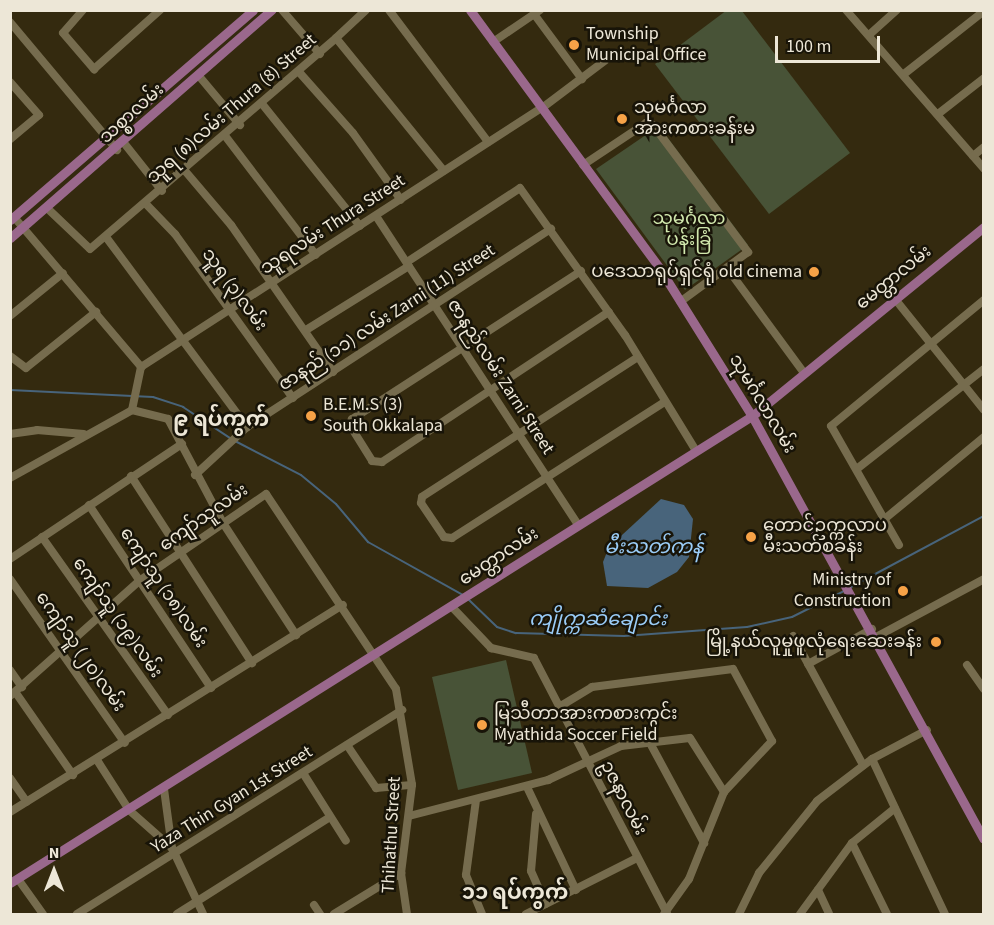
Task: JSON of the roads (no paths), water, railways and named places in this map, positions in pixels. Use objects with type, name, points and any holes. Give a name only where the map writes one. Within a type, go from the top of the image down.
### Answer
[{"type":"main road","name":"သစ္စာလမ်း","points":[[12,219],[108,140],[253,10]]},
{"type":"main road","name":"သုမင်္ဂလာလမ်း","points":[[470,10],[584,165],[680,302],[752,416],[874,633],[983,836]]},
{"type":"main road","name":"သစ္စာလမ်း","points":[[10,238],[121,147],[268,12]]},
{"type":"main road","name":"မေတ္တာလမ်း","points":[[14,881],[377,655],[752,416],[984,227]]},
{"type":"street","points":[[83,10],[63,33],[94,69],[160,10]]},
{"type":"street","points":[[282,10],[320,54]]},
{"type":"street","points":[[336,38],[366,10]]},
{"type":"street","points":[[389,10],[488,142]]},
{"type":"street","points":[[846,10],[904,74],[984,169]]},
{"type":"street","points":[[869,35],[897,10]]},
{"type":"street","points":[[904,74],[984,11]]},
{"type":"street","points":[[493,42],[537,12],[582,79]]},
{"type":"street","points":[[10,22],[108,140],[121,147],[162,191]]},
{"type":"street","name":"သူရ (၈)လမ်း Thura (8) Street","points":[[47,208],[85,248],[106,237],[186,172],[336,38],[444,171]]},
{"type":"street","name":"သူရလမ်း Thura Street","points":[[141,367],[542,108],[611,56]]},
{"type":"street","points":[[299,72],[353,133],[401,200]]},
{"type":"street","points":[[199,76],[240,125]]},
{"type":"street","points":[[938,114],[984,78]]},
{"type":"street","points":[[10,82],[39,115],[10,140]]},
{"type":"street","points":[[263,105],[360,226]]},
{"type":"street","points":[[584,165],[646,123],[653,125],[748,252],[680,302]]},
{"type":"street","points":[[226,137],[316,255]]},
{"type":"street","points":[[973,156],[984,147]]},
{"type":"street","points":[[186,172],[273,283],[333,372]]},
{"type":"street","points":[[306,330],[520,188],[609,312],[696,452]]},
{"type":"street","name":"သူရ (၃)လမ်း","points":[[146,204],[175,234],[293,398]]},
{"type":"street","name":"ဇာနည်လမ်း Zarni Street","points":[[376,216],[578,525]]},
{"type":"street","points":[[10,478],[133,406],[141,367],[23,227],[12,219]]},
{"type":"street","name":"ဇာနည် (၁၁) လမ်း Zarni (11) Street","points":[[195,475],[228,446],[243,429],[551,229]]},
{"type":"street","points":[[106,237],[186,338],[243,429]]},
{"type":"street","points":[[727,268],[804,373]]},
{"type":"street","points":[[581,271],[350,424],[377,464],[492,392],[609,312]]},
{"type":"street","points":[[10,316],[63,273]]},
{"type":"street","points":[[895,299],[984,410]]},
{"type":"street","points":[[899,545],[887,517],[858,468],[831,431],[833,421],[984,300]]},
{"type":"street","points":[[10,356],[26,368],[96,312]]},
{"type":"street","points":[[639,357],[420,500],[448,539],[665,402]]},
{"type":"street","points":[[858,468],[984,369]]},
{"type":"street","points":[[133,406],[168,419],[195,475],[223,524],[296,635]]},
{"type":"street","points":[[10,434],[37,430],[84,434]]},
{"type":"street","points":[[887,517],[984,437]]},
{"type":"street","points":[[10,559],[182,444]]},
{"type":"street","points":[[131,476],[252,663]]},
{"type":"street","name":"ကျော်သူလမ်း","points":[[16,692],[96,617],[139,581],[266,494],[377,655]]},
{"type":"street","name":"ကျော်သူ (၁၈)လမ်း","points":[[89,505],[211,688]]},
{"type":"street","name":"ကျော်သူ (၁၉)လမ်း","points":[[42,537],[96,617],[168,715]]},
{"type":"street","name":"ကျော်သူ (၂၀)လမ်း","points":[[10,579],[125,743]]},
{"type":"street","points":[[808,663],[984,579]]},
{"type":"street","points":[[10,812],[125,743],[343,605]]},
{"type":"street","name":"ဥဇနာလမ်း","points":[[452,607],[491,648],[534,658],[666,914]]},
{"type":"street","points":[[793,636],[862,765]]},
{"type":"street","name":"Thihathu Street","points":[[377,655],[402,710],[412,785],[410,816],[401,873],[407,915]]},
{"type":"street","points":[[967,664],[983,686]]},
{"type":"street","points":[[559,707],[592,687],[733,669],[771,744],[724,792],[704,843],[666,914]]},
{"type":"street","points":[[10,670],[16,692],[73,775]]},
{"type":"street","name":"Yaza Thin Gyan 1st Street","points":[[77,915],[174,851],[402,710]]},
{"type":"street","points":[[740,915],[759,873],[803,816],[862,765],[927,730]]},
{"type":"street","points":[[410,816],[527,787],[588,762],[615,747],[694,738],[724,792]]},
{"type":"street","points":[[650,743],[704,843]]},
{"type":"street","points":[[347,745],[376,788],[412,785]]},
{"type":"street","points":[[872,759],[945,915]]},
{"type":"street","points":[[96,760],[129,810],[174,851]]},
{"type":"street","points":[[303,773],[346,841]]},
{"type":"street","points":[[10,778],[27,802]]},
{"type":"street","points":[[527,787],[537,813],[576,890]]},
{"type":"street","points":[[164,789],[174,851],[199,900],[203,915]]},
{"type":"street","points":[[476,800],[466,875],[482,915]]},
{"type":"street","points":[[800,915],[852,843],[895,808]]},
{"type":"street","points":[[537,813],[531,871],[546,904]]},
{"type":"street","points":[[177,915],[330,817]]},
{"type":"street","points":[[852,843],[887,915]]},
{"type":"street","points":[[526,915],[637,858]]},
{"type":"street","points":[[334,915],[401,873]]},
{"type":"street","points":[[14,881],[42,915]]},
{"type":"street","points":[[818,890],[829,915]]},
{"type":"street","points":[[314,904],[319,914]]},
{"type":"water","name":"မီးသတ်ကန်","points":[[661,499],[684,505],[693,519],[689,557],[677,572],[648,588],[607,586],[603,562],[609,547]]},
{"type":"waterway","name":"ကျိုက္ကဆံချောင်း","points":[[10,390],[153,397],[183,407],[230,438]]},
{"type":"waterway","name":"ကျိုက္ကဆံချောင်း","points":[[235,441],[301,475],[336,504],[368,542],[463,595]]},
{"type":"waterway","name":"ကျိုက္ကဆံချောင်း","points":[[849,588],[984,516]]},
{"type":"waterway","name":"ကျိုက္ကဆံချောင်း","points":[[468,599],[497,627],[516,633],[624,636],[747,627],[792,617],[844,591]]},
{"type":"place","name":"Township Municipal Office","points":[[574,45]]},
{"type":"place","name":"သုမင်္ဂလာ အားကစားခန်းမ","points":[[622,119]]},
{"type":"place","name":"ပဒေသာရုပ်ရှင်ရုံ old cinema","points":[[814,272]]},
{"type":"place","name":"B.E.M.S (3) South Okkalapa","points":[[311,416]]},
{"type":"place","name":"တောင်ဥက္ကလာပ မီးသတ်စခန်း","points":[[751,537]]},
{"type":"place","name":"Ministry of Construction","points":[[903,591]]},
{"type":"place","name":"မြို့နယ်လူမှုဖူလုံရေးဆေးခန်း","points":[[936,642]]},
{"type":"place","name":"မြသီတာအားကစားကွင်း Myathida Soccer Field","points":[[482,725]]},
{"type":"district","name":"၉ ရပ်ကွက်","points":[[221,419]]},
{"type":"district","name":"၁၁ ရပ်ကွက်","points":[[515,892]]},
{"type":"park label","name":"သုမင်္ဂလာ ပန်းခြံ","points":[[689,230]]}]
